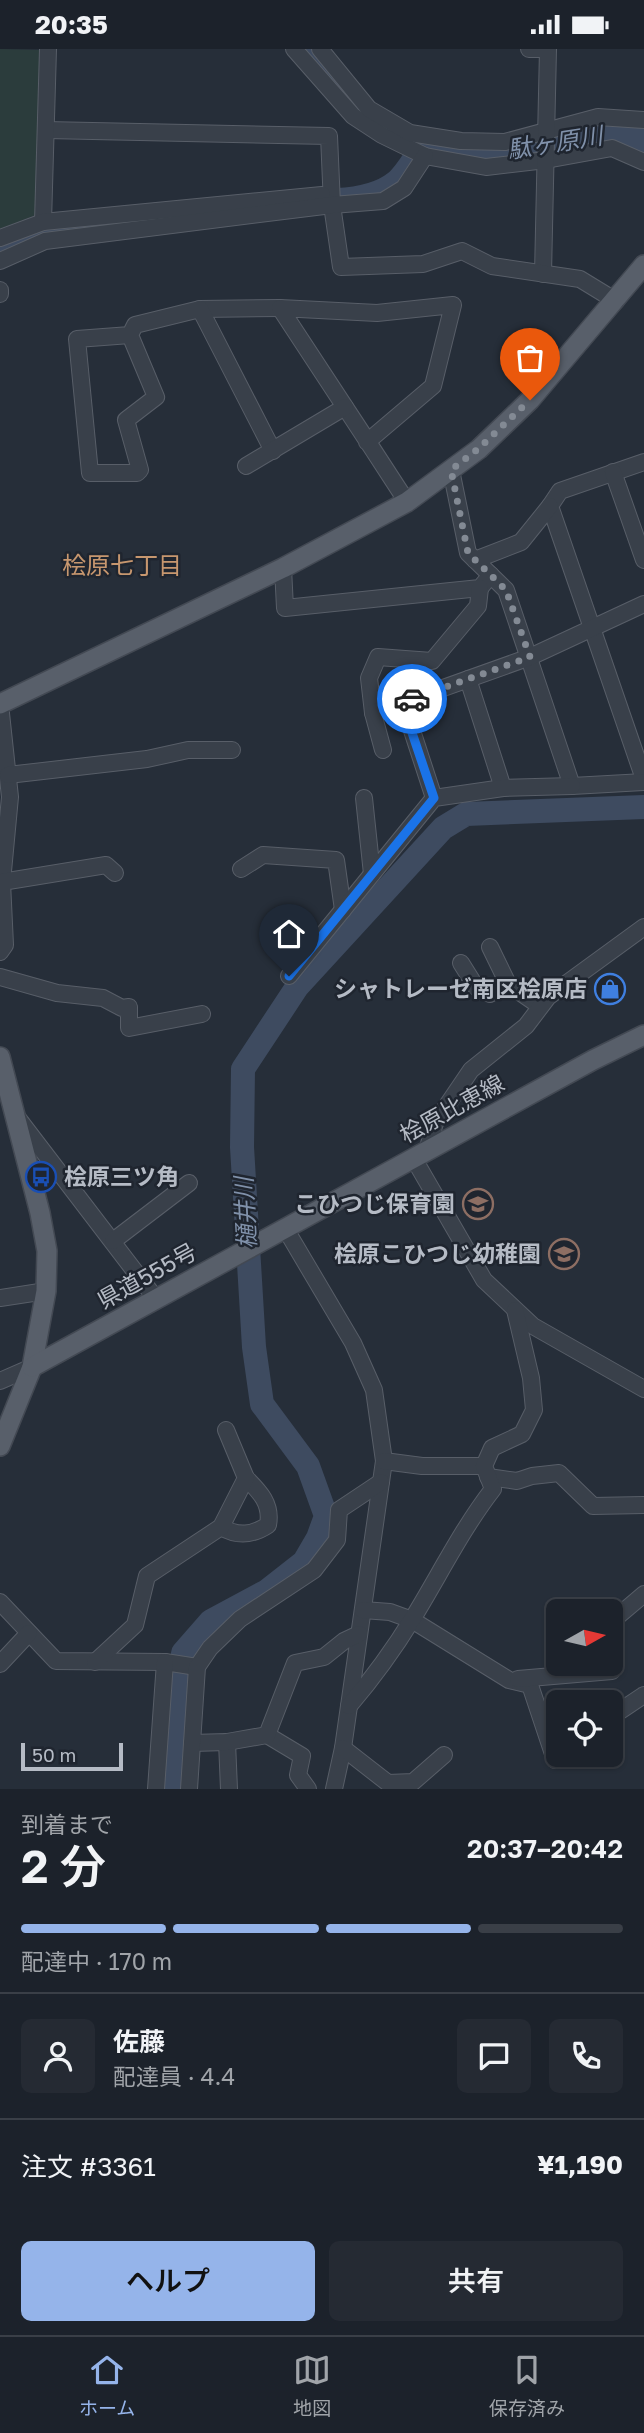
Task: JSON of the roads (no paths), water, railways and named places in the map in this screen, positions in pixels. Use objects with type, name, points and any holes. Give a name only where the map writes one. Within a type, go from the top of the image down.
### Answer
[{"type":"main road","points":[[0,704],[283,568],[407,502],[478,449],[530,400],[644,265]]},
{"type":"main road","name":"桧原比恵線","points":[[285,1228],[593,1059],[644,1035]]},
{"type":"main road","points":[[0,1057],[40,1213],[47,1251],[46,1291],[32,1367],[0,1446]]},
{"type":"main road","name":"県道555号","points":[[32,1367],[285,1228]]},
{"type":"street","points":[[43,222],[48,49]]},
{"type":"street","points":[[294,49],[353,116],[382,135],[419,152],[486,167],[546,145],[598,117],[644,120]]},
{"type":"street","points":[[320,49],[369,109],[410,133],[461,141],[612,148],[644,162]]},
{"type":"street","points":[[529,49],[548,49],[543,274]]},
{"type":"street","points":[[46,130],[329,136],[353,116]]},
{"type":"street","points":[[329,136],[332,200],[341,267],[423,264],[462,251],[492,266],[580,279],[615,301]]},
{"type":"street","points":[[0,239],[43,222],[332,200],[383,201],[404,188],[419,152]]},
{"type":"street","points":[[0,261],[45,241],[332,200]]},
{"type":"street","points":[[130,335],[77,339],[90,474],[137,473],[140,470],[126,420],[156,397],[130,335],[135,325],[201,309],[280,308],[377,313],[453,305],[433,386],[368,442]]},
{"type":"street","points":[[280,308],[407,502]]},
{"type":"street","points":[[201,309],[273,450]]},
{"type":"street","points":[[246,466],[345,407]]},
{"type":"street","points":[[475,560],[521,542],[559,491],[644,462]]},
{"type":"street","points":[[451,470],[468,553],[506,590],[572,786]]},
{"type":"street","points":[[613,472],[644,561]]},
{"type":"street","points":[[289,976],[434,798],[503,788],[644,780],[550,506]]},
{"type":"street","points":[[283,568],[285,608],[480,589]]},
{"type":"street","points":[[383,750],[373,713],[369,678],[378,657],[432,661],[478,606],[480,589],[491,575]]},
{"type":"street","points":[[373,713],[530,657],[644,604]]},
{"type":"street","points":[[468,680],[503,788]]},
{"type":"street","points":[[402,703],[434,798]]},
{"type":"street","points":[[0,704],[10,797],[2,882],[5,945],[0,952]]},
{"type":"street","points":[[8,775],[147,759],[188,750],[232,750]]},
{"type":"street","points":[[364,798],[372,874]]},
{"type":"street","points":[[241,869],[263,856],[336,860],[343,910]]},
{"type":"street","points":[[2,882],[106,865],[115,873]]},
{"type":"street","points":[[644,927],[548,997],[526,1026],[471,1070],[435,1123],[421,1155],[484,1280],[533,1326],[644,1389]]},
{"type":"street","points":[[490,947],[508,984],[540,1006]]},
{"type":"street","points":[[461,963],[475,987],[490,994],[508,984]]},
{"type":"street","points":[[0,977],[57,993],[103,997],[122,1008],[129,1007],[129,1028],[202,1014]]},
{"type":"street","points":[[15,1115],[156,1299]]},
{"type":"street","points":[[113,1241],[189,1183]]},
{"type":"street","points":[[285,1228],[353,1343],[374,1390],[384,1461],[343,1748],[334,1789]]},
{"type":"street","points":[[0,1298],[46,1291]]},
{"type":"street","points":[[349,1706],[368,1685],[412,1620],[471,1518],[493,1489],[486,1471],[492,1448],[522,1434],[534,1410],[531,1378],[515,1310]]},
{"type":"street","points":[[0,1381],[32,1367]]},
{"type":"street","points":[[221,1527],[231,1533],[255,1534],[268,1525],[271,1514],[262,1495],[246,1478],[226,1430]]},
{"type":"street","points":[[384,1461],[486,1471],[517,1481],[532,1476],[559,1473],[593,1507],[644,1505]]},
{"type":"street","points":[[95,1662],[135,1625],[147,1576],[221,1527],[246,1478]]},
{"type":"street","points":[[189,1789],[194,1666],[240,1619],[314,1570],[337,1540],[339,1510],[381,1482]]},
{"type":"street","points":[[623,1612],[644,1594]]},
{"type":"street","points":[[0,1602],[56,1661],[194,1666]]},
{"type":"street","points":[[363,1610],[390,1612],[412,1620],[509,1680],[530,1685],[546,1733]]},
{"type":"street","points":[[0,1664],[29,1633]]},
{"type":"street","points":[[267,1735],[295,1663],[324,1657],[344,1641],[359,1634]]},
{"type":"street","points":[[156,1789],[168,1663]]},
{"type":"street","points":[[509,1680],[546,1677]]},
{"type":"street","points":[[623,1709],[644,1695]]},
{"type":"street","points":[[192,1743],[227,1742],[267,1735],[302,1756],[298,1775],[308,1789]]},
{"type":"street","points":[[227,1742],[229,1789]]},
{"type":"street","points":[[343,1748],[388,1783],[413,1782],[444,1755]]},
{"type":"waterway","name":"駄ヶ原川","points":[[305,49],[347,101],[385,129],[423,146],[512,153],[535,151],[571,140],[616,133],[644,141]]},
{"type":"waterway","points":[[337,200],[368,195],[390,186],[403,175],[423,146]]},
{"type":"waterway","points":[[0,248],[47,231],[109,222]]},
{"type":"waterway","name":"樋井川","points":[[169,1789],[178,1756],[183,1653],[211,1621],[267,1591],[304,1562],[318,1538],[326,1516],[308,1466],[262,1404],[254,1347],[242,1147],[243,1069],[297,987],[443,828],[466,814],[644,807]]},
{"type":"place","name":"シャトレーゼ南区桧原店","points":[[610,989]]},
{"type":"place","name":"桧原三ツ角","points":[[41,1177]]},
{"type":"place","name":"こひつじ保育園","points":[[478,1204]]},
{"type":"place","name":"桧原こひつじ幼稚園","points":[[564,1254]]},
{"type":"district","name":"桧原七丁目","points":[[122,566]]}]
